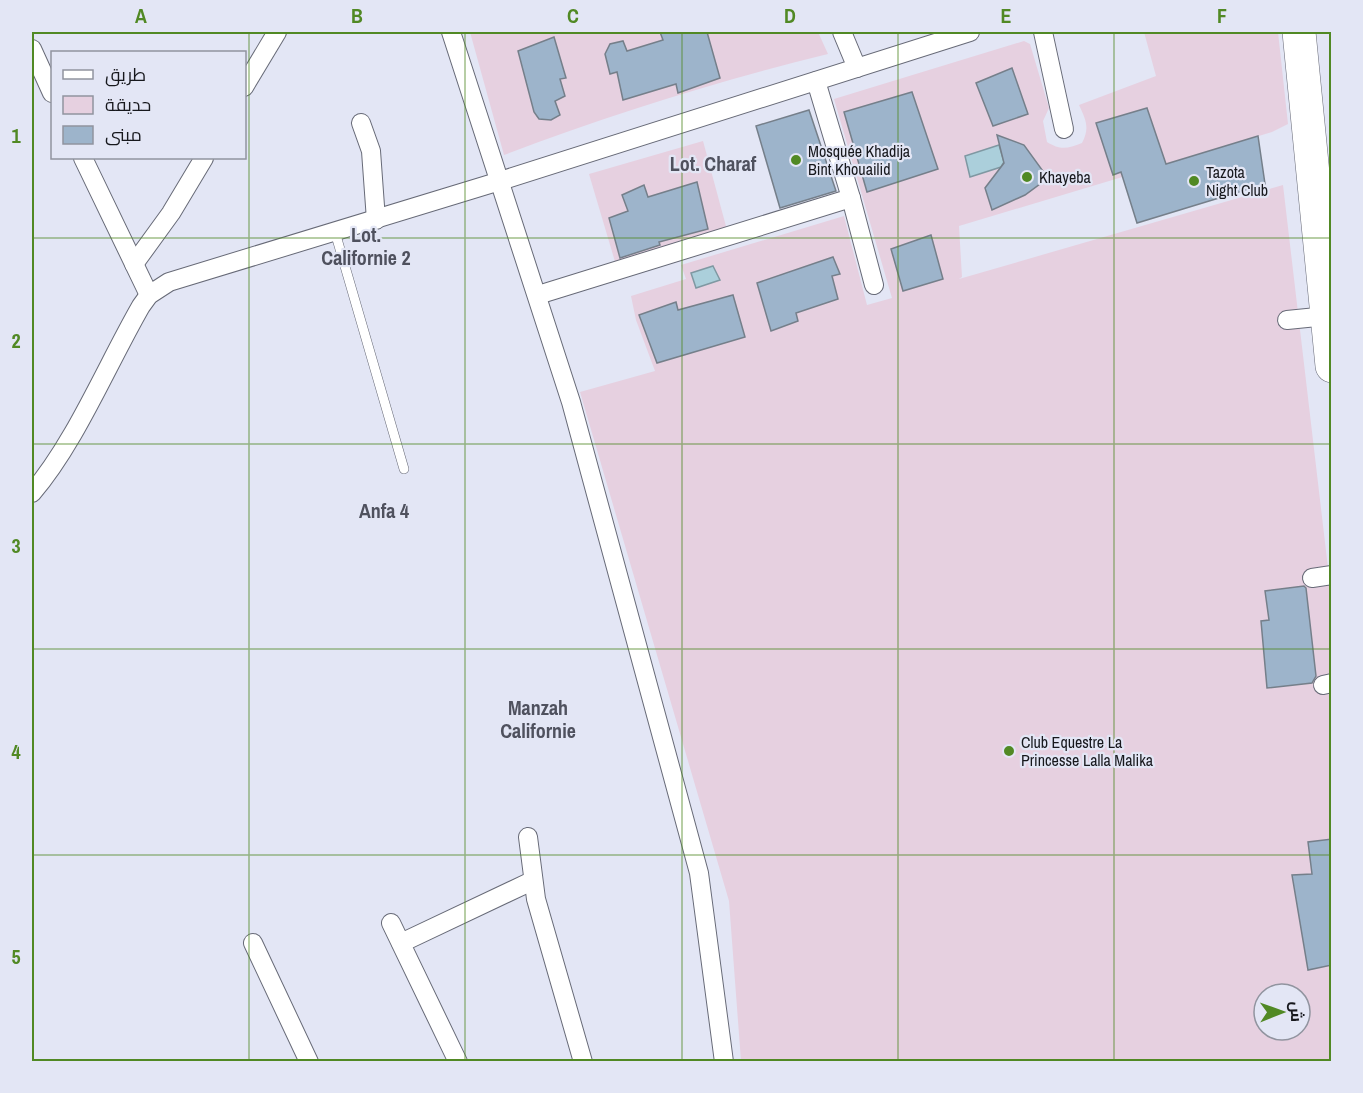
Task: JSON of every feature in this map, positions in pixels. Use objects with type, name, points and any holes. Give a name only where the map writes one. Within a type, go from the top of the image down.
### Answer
[{"type":"highway","points":[[1299,32],[1327,265],[1327,316],[1332,366]]},
{"type":"highway","points":[[1322,32],[1332,136]]},
{"type":"street","points":[[246,84],[277,32]]},
{"type":"street","points":[[451,32],[572,402],[699,873],[724,1062]]},
{"type":"street","points":[[842,32],[857,68]]},
{"type":"street","points":[[32,491],[50,471],[149,295],[182,276],[500,182],[970,32]]},
{"type":"street","points":[[1043,32],[1064,129]]},
{"type":"street","points":[[32,49],[51,91]]},
{"type":"street","points":[[816,81],[874,285]]},
{"type":"street","points":[[361,123],[371,151],[376,220]]},
{"type":"street","points":[[83,159],[149,295]]},
{"type":"street","points":[[134,264],[171,213],[203,159]]},
{"type":"street","points":[[538,295],[851,198]]},
{"type":"street","points":[[1287,320],[1327,316]]},
{"type":"street","points":[[1312,578],[1332,575]]},
{"type":"street","points":[[528,837],[532,881],[583,1062]]},
{"type":"street","points":[[401,943],[532,881]]},
{"type":"street","points":[[391,923],[458,1062]]},
{"type":"street","points":[[253,943],[309,1062]]},
{"type":"lane","points":[[335,232],[404,469]]},
{"type":"green space","points":[[470,32],[818,32],[828,54],[664,100],[504,155]]},
{"type":"green space","name":"Club Equestre La Princesse Lalla Malika","points":[[1144,32],[1278,32],[1288,124],[1272,132],[959,226],[962,277],[959,279],[1283,185],[1332,602],[1331,1061],[741,1061],[729,901],[580,392],[655,371],[636,320],[631,296],[686,279],[681,265],[844,216],[867,305],[892,298],[834,99],[1024,41],[1030,44],[1049,108],[1043,121],[1047,142],[1064,148],[1082,143],[1086,133],[1086,124],[1079,105],[1156,76]]},
{"type":"green space","points":[[703,141],[727,230],[616,265],[589,174]]},
{"type":"water","points":[[999,145],[1004,162],[1001,167],[970,177],[965,156]]},
{"type":"water","points":[[713,266],[720,280],[696,288],[691,273]]},
{"type":"building","points":[[660,32],[707,32],[720,78],[678,93],[676,84],[623,100],[617,72],[610,74],[605,54],[610,44],[623,41],[627,51],[663,40]]},
{"type":"building","points":[[554,37],[566,78],[560,79],[565,96],[555,101],[560,115],[551,120],[539,119],[534,112],[518,51]]},
{"type":"building","points":[[1012,68],[1028,114],[993,126],[976,83]]},
{"type":"building","points":[[912,92],[938,169],[867,192],[844,112]]},
{"type":"building","name":"Tazota Night Club","points":[[1147,108],[1166,164],[1258,136],[1265,184],[1137,223],[1121,172],[1113,175],[1096,123]]},
{"type":"building","name":"Mosquée Khadija Bint Khouailid","points":[[809,110],[836,191],[780,208],[756,126]]},
{"type":"building","name":"Khayeba","points":[[997,135],[1024,145],[1048,178],[1025,195],[992,210],[985,188],[1004,163]]},
{"type":"building","points":[[697,182],[708,229],[659,242],[660,245],[620,258],[609,218],[628,211],[622,195],[644,185],[648,197]]},
{"type":"building","points":[[931,235],[943,279],[903,291],[891,249]]},
{"type":"building","points":[[833,257],[840,274],[832,276],[838,299],[796,313],[798,321],[771,331],[757,283]]},
{"type":"building","points":[[733,295],[745,337],[657,363],[639,315],[676,302],[678,310]]},
{"type":"building","points":[[1304,586],[1316,676],[1312,683],[1267,688],[1261,621],[1269,620],[1265,591]]},
{"type":"building","points":[[1332,839],[1332,965],[1308,970],[1292,875],[1312,874],[1308,842]]},
{"type":"place","name":"Mosquée Khadija Bint Khouailid","points":[[796,160]]},
{"type":"place","name":"Khayeba","points":[[1027,177]]},
{"type":"place","name":"Tazota Night Club","points":[[1194,181]]},
{"type":"place","name":"Club Equestre La Princesse Lalla Malika","points":[[1009,751]]},
{"type":"district","name":"Lot. Charaf","points":[[713,163]]},
{"type":"district","name":"Lot. Californie 2","points":[[366,246]]},
{"type":"district","name":"Anfa 4","points":[[384,510]]},
{"type":"district","name":"Manzah Californie","points":[[538,718]]}]
